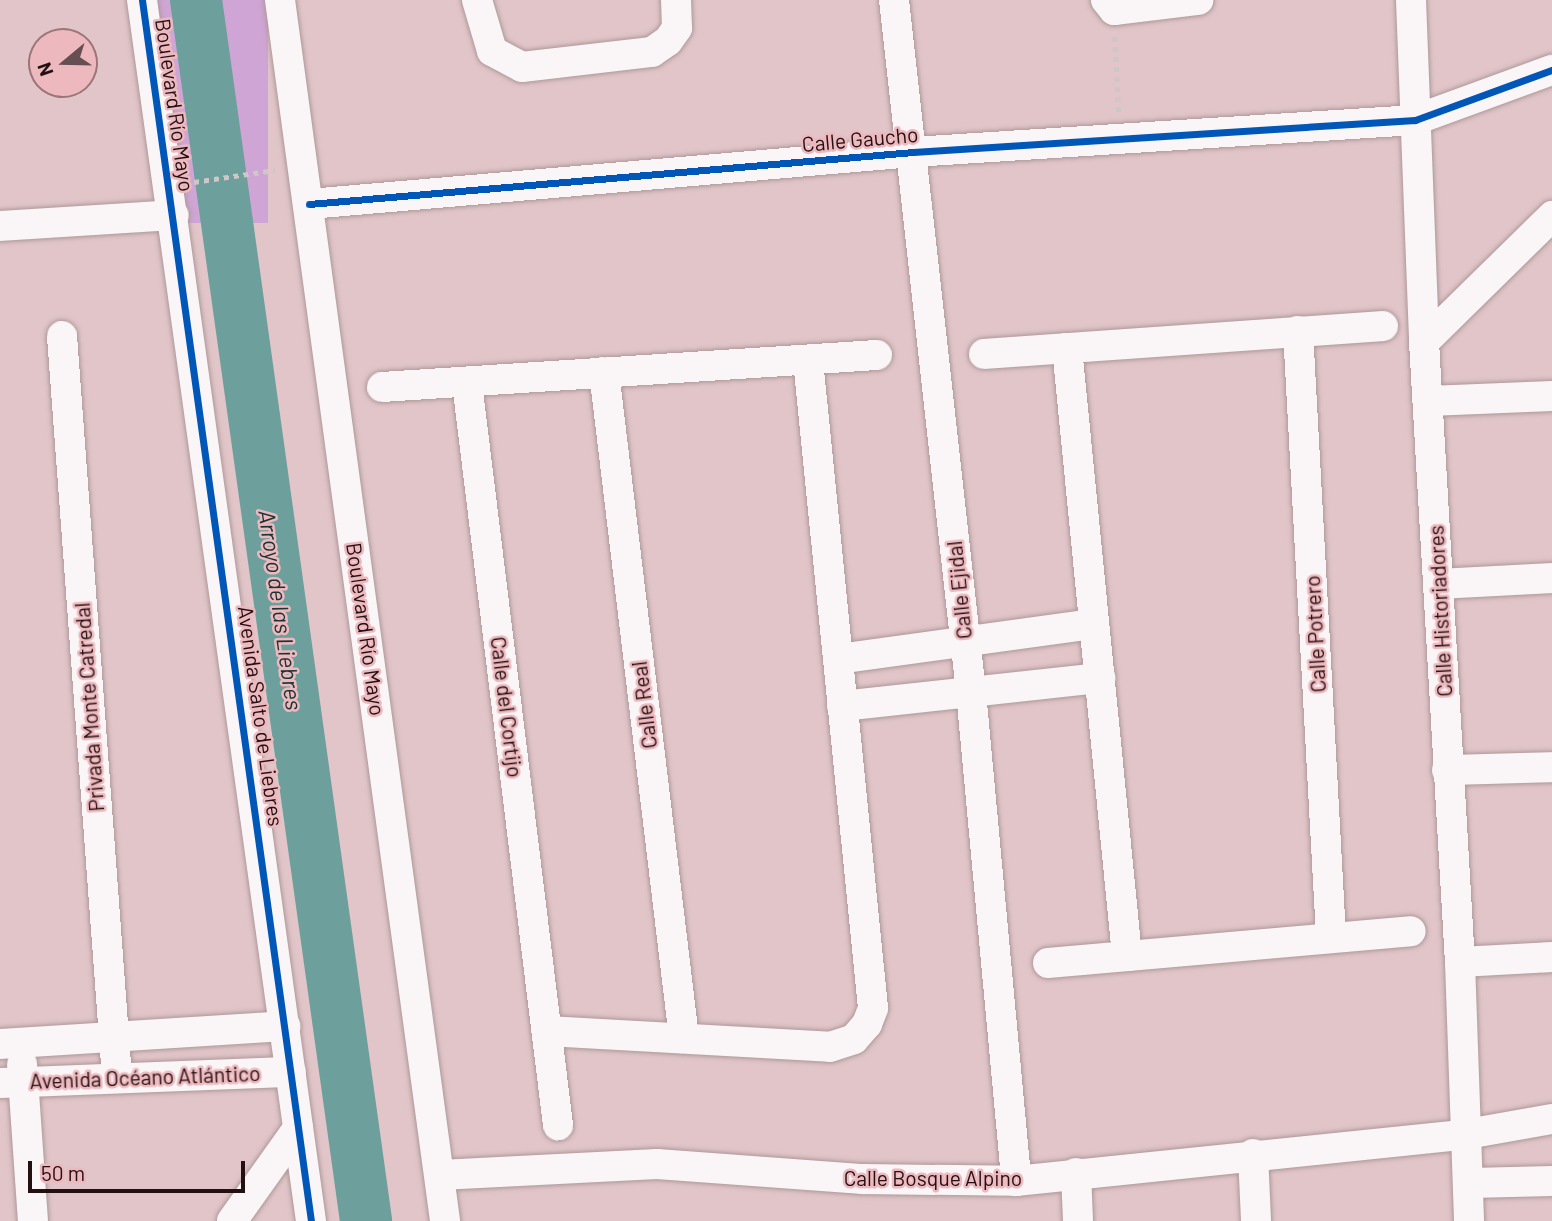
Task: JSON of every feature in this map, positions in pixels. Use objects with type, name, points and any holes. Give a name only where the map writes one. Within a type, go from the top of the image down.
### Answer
[{"type":"street","name":"Boulevard Río Mayo","points":[[142,0],[173,215]]},
{"type":"street","name":"Boulevard Río Mayo","points":[[280,0],[440,1175]]},
{"type":"street","points":[[477,0],[492,51],[523,68],[652,52],[668,41],[677,28],[676,0]]},
{"type":"street","name":"Calle Ejidal","points":[[894,0],[971,692],[1016,1181]]},
{"type":"street","points":[[1110,5],[1198,0]]},
{"type":"street","name":"Calle Historiadores","points":[[1412,0],[1424,342],[1460,962],[1471,1183],[1469,1221]]},
{"type":"street","name":"Calle Gaucho","points":[[309,204],[913,152],[1121,141],[1415,120],[1552,70]]},
{"type":"street","points":[[0,226],[173,215]]},
{"type":"street","name":"Avenida Salto de Liebres","points":[[173,215],[311,1221]]},
{"type":"street","points":[[1424,342],[1551,218]]},
{"type":"street","points":[[984,354],[1383,326]]},
{"type":"street","name":"Calle Potrero","points":[[1298,331],[1331,937]]},
{"type":"street","name":"Privada Monte Catredal","points":[[62,336],[117,1078]]},
{"type":"street","points":[[1067,348],[1127,956]]},
{"type":"street","points":[[382,387],[877,355]]},
{"type":"street","points":[[547,1031],[830,1047],[855,1039],[867,1024],[873,1008],[808,360]]},
{"type":"street","name":"Calle Real","points":[[604,372],[684,1038]]},
{"type":"street","name":"Calle del Cortijo","points":[[467,383],[558,1125]]},
{"type":"street","points":[[1429,401],[1552,396]]},
{"type":"street","points":[[1439,584],[1552,578]]},
{"type":"street","points":[[838,659],[1094,624]]},
{"type":"street","points":[[842,706],[1100,678]]},
{"type":"street","points":[[1447,770],[1552,767]]},
{"type":"street","points":[[1048,963],[1411,931]]},
{"type":"street","points":[[1460,962],[1552,957]]},
{"type":"street","name":"Avenida Océano Atlántico","points":[[10,1044],[114,1040],[285,1026]]},
{"type":"street","points":[[10,1044],[12,1083],[33,1221]]},
{"type":"street","name":"Avenida Océano Atlántico","points":[[12,1083],[291,1072]]},
{"type":"street","name":"Calle Bosque Alpino","points":[[440,1175],[657,1164],[863,1179],[1016,1181],[1253,1154],[1467,1134],[1552,1119]]},
{"type":"street","points":[[232,1221],[298,1128]]},
{"type":"street","points":[[1253,1154],[1256,1221]]},
{"type":"street","points":[[1076,1173],[1078,1221]]},
{"type":"street","points":[[440,1175],[445,1221]]},
{"type":"street","points":[[1471,1183],[1552,1181]]},
{"type":"path","points":[[1110,5],[1121,141]]},
{"type":"path","points":[[205,179],[275,170]]},
{"type":"shaded area","points":[[158,0],[268,0],[268,223],[158,223]]},
{"type":"waterway","name":"Arroyo de las Liebres","points":[[196,0],[366,1221]]},
{"type":"cycle path","points":[[142,0],[311,1221]]},
{"type":"cycle path","points":[[309,204],[913,152],[1415,120],[1552,70]]}]
